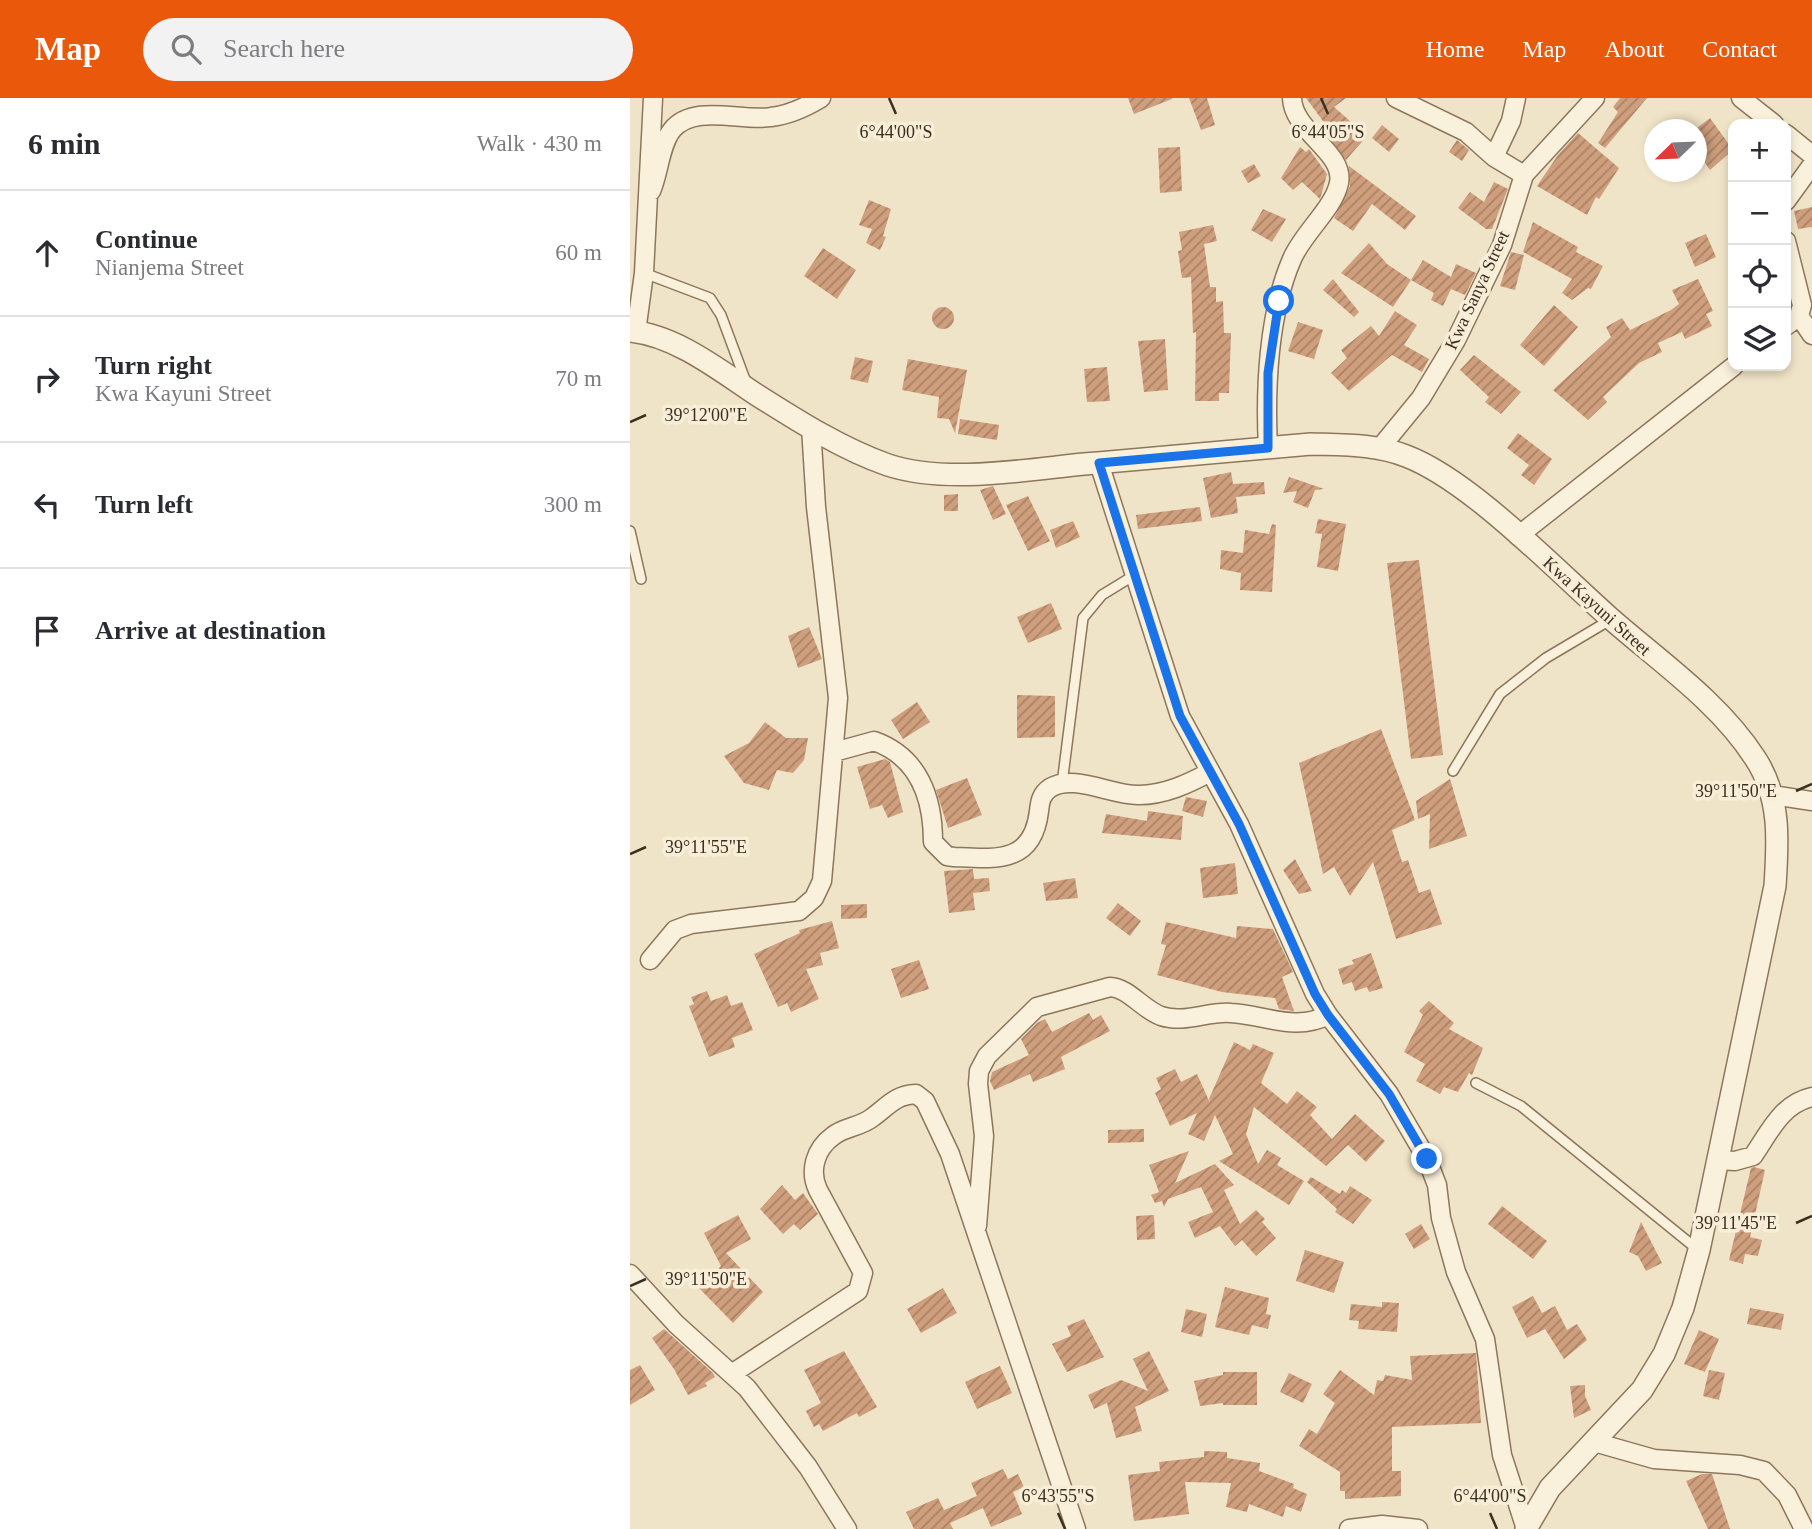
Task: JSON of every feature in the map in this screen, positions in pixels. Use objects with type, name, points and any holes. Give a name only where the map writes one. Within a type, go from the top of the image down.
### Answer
[{"type":"street","points":[[633,331],[644,272],[653,98]]},
{"type":"street","points":[[646,201],[659,174],[666,141],[678,125],[710,115],[769,118],[785,115],[821,98]]},
{"type":"street","points":[[1268,448],[1268,373],[1279,301],[1291,261],[1306,232],[1331,201],[1340,182],[1338,168],[1328,152],[1300,121],[1292,108],[1292,98]]},
{"type":"street","points":[[1396,98],[1466,132],[1494,157],[1524,175]]},
{"type":"street","points":[[1494,157],[1511,121],[1516,98]]},
{"type":"street","name":"Kwa Sanya Street","points":[[1380,448],[1421,398],[1456,340],[1502,245],[1524,175],[1595,98]]},
{"type":"street","points":[[1741,98],[1768,119]]},
{"type":"street","points":[[1791,138],[1812,155]]},
{"type":"street","points":[[1791,194],[1812,165]]},
{"type":"street","points":[[1787,245],[1802,305],[1793,321],[1812,334]]},
{"type":"street","name":"Kwa Kayuni Street","points":[[633,331],[696,355],[811,427],[878,460],[914,470],[972,474],[1311,444],[1380,448],[1425,465],[1463,489],[1722,716],[1756,758],[1773,795],[1779,836],[1775,886],[1699,1250],[1683,1308],[1664,1354],[1642,1390],[1550,1488],[1526,1529]]},
{"type":"street","points":[[1518,536],[1728,371]]},
{"type":"street","points":[[650,960],[675,930],[691,924],[789,913],[806,907],[822,881],[838,698],[816,507],[811,427]]},
{"type":"street","points":[[1099,463],[1180,716],[1239,824],[1284,929],[1328,1015],[1389,1094],[1427,1159],[1437,1185],[1441,1218],[1456,1272],[1485,1339],[1502,1455],[1526,1529]]},
{"type":"street","points":[[834,751],[874,741],[900,754],[914,768],[927,791],[932,808],[933,842],[947,856],[954,857],[1017,854],[1028,846],[1044,794],[1050,788],[1062,784],[1140,795],[1189,784],[1210,772]]},
{"type":"street","points":[[1773,795],[1812,801]]},
{"type":"street","points":[[976,1230],[983,1180],[984,1136],[979,1071],[999,1042],[1037,1007],[1110,987],[1119,988],[1146,1009],[1179,1020],[1230,1013],[1314,1023],[1328,1015]]},
{"type":"street","points":[[733,1373],[858,1291],[863,1273],[812,1178],[813,1163],[832,1136],[858,1127],[891,1100],[916,1094],[925,1101],[950,1154],[1076,1529]]},
{"type":"street","points":[[1717,1160],[1735,1161],[1753,1156],[1773,1123],[1795,1104],[1812,1097]]},
{"type":"street","points":[[630,1274],[676,1324],[733,1373],[808,1467],[847,1529]]},
{"type":"street","points":[[1594,1442],[1654,1459],[1740,1465],[1764,1471],[1787,1495],[1804,1529]]},
{"type":"street","points":[[1349,1529],[1382,1525],[1418,1529]]},
{"type":"lane","points":[[644,272],[710,298],[721,315],[748,389]]},
{"type":"lane","points":[[630,531],[641,579]]},
{"type":"lane","points":[[1062,784],[1083,618],[1102,595],[1133,576]]},
{"type":"lane","points":[[1453,771],[1500,694],[1546,658],[1612,620]]},
{"type":"lane","points":[[1476,1083],[1521,1106],[1699,1250]]},
{"type":"building","points":[[1128,98],[1172,98],[1172,99],[1134,114]]},
{"type":"building","points":[[1189,98],[1207,98],[1215,125],[1201,130]]},
{"type":"building","points":[[1306,98],[1346,98],[1334,107],[1367,136],[1346,160],[1324,132],[1328,128]]},
{"type":"building","points":[[1620,98],[1647,98],[1605,148],[1598,143],[1618,112],[1613,107]]},
{"type":"building","points":[[1710,118],[1728,143],[1728,154],[1710,170],[1707,166],[1707,120]]},
{"type":"building","points":[[1382,125],[1399,139],[1389,152],[1372,138]]},
{"type":"building","points":[[1578,133],[1619,168],[1599,199],[1596,197],[1587,215],[1537,186],[1558,155]]},
{"type":"building","points":[[1457,140],[1469,150],[1462,161],[1449,152]]},
{"type":"building","points":[[1180,147],[1182,191],[1160,193],[1158,148]]},
{"type":"building","points":[[1300,147],[1306,152],[1309,149],[1327,174],[1320,199],[1302,182],[1293,190],[1281,178]]},
{"type":"building","points":[[1254,164],[1261,176],[1248,183],[1241,171]]},
{"type":"building","points":[[1349,166],[1416,216],[1405,230],[1372,204],[1353,231],[1334,218],[1350,186]]},
{"type":"building","points":[[1494,182],[1508,189],[1492,229],[1486,229],[1458,208],[1470,192],[1484,202]]},
{"type":"building","points":[[869,200],[891,209],[883,236],[886,237],[880,250],[866,243],[872,229],[859,225]]},
{"type":"building","points":[[1812,207],[1812,227],[1798,229],[1794,211]]},
{"type":"building","points":[[1263,209],[1286,219],[1272,242],[1251,230]]},
{"type":"building","points":[[1533,222],[1578,247],[1576,252],[1603,266],[1591,289],[1588,288],[1572,300],[1562,293],[1572,279],[1523,252]]},
{"type":"building","points":[[1213,225],[1217,241],[1204,244],[1210,287],[1216,287],[1216,302],[1223,301],[1224,333],[1231,333],[1229,393],[1219,393],[1219,401],[1195,401],[1196,332],[1193,333],[1191,277],[1182,278],[1178,251],[1182,250],[1179,232]]},
{"type":"building","points":[[1706,234],[1716,257],[1695,267],[1685,243]]},
{"type":"building","points":[[1369,243],[1387,264],[1411,280],[1393,307],[1341,273]]},
{"type":"building","points":[[823,248],[856,270],[837,299],[804,276]]},
{"type":"building","points":[[1511,252],[1524,255],[1515,290],[1500,286]]},
{"type":"building","points":[[1423,260],[1451,277],[1456,264],[1476,273],[1465,295],[1451,289],[1443,306],[1431,300],[1434,293],[1411,280]]},
{"type":"building","points":[[1333,279],[1359,312],[1354,317],[1323,290]]},
{"type":"building","points":[[1698,279],[1713,311],[1706,314],[1712,326],[1685,339],[1682,332],[1658,343],[1662,352],[1639,363],[1603,397],[1607,402],[1588,420],[1553,390],[1611,337],[1606,327],[1622,318],[1630,330],[1671,310],[1679,304],[1672,290]]},
{"type":"building","points":[[1554,305],[1578,327],[1544,366],[1520,345]]},
{"type":"building","points":[[943,307],[951,310],[954,318],[951,326],[943,329],[935,326],[932,318],[935,310]]},
{"type":"building","points":[[1395,311],[1417,325],[1404,345],[1429,359],[1422,372],[1392,355],[1349,391],[1331,373],[1347,358],[1341,350],[1371,326],[1379,336]]},
{"type":"building","points":[[1298,322],[1323,330],[1314,359],[1288,351]]},
{"type":"building","points":[[1165,339],[1168,390],[1144,392],[1138,341]]},
{"type":"building","points":[[1474,355],[1521,392],[1501,414],[1485,402],[1489,397],[1460,370]]},
{"type":"building","points":[[855,357],[873,361],[868,383],[850,379]]},
{"type":"building","points":[[908,359],[967,370],[955,433],[949,419],[937,418],[939,397],[902,390]]},
{"type":"building","points":[[1107,367],[1110,401],[1087,402],[1084,369]]},
{"type":"building","points":[[960,419],[999,425],[997,440],[958,434]]},
{"type":"building","points":[[1518,433],[1552,459],[1534,485],[1521,475],[1529,465],[1507,448]]},
{"type":"building","points":[[1231,472],[1233,484],[1264,482],[1265,494],[1236,497],[1238,513],[1211,518],[1203,478]]},
{"type":"building","points":[[1289,477],[1324,489],[1315,490],[1308,508],[1293,502],[1297,491],[1283,493]]},
{"type":"building","points":[[993,486],[1006,514],[993,520],[980,490]]},
{"type":"building","points":[[958,494],[958,511],[944,511],[944,495]]},
{"type":"building","points":[[1028,496],[1050,541],[1028,551],[1006,505]]},
{"type":"building","points":[[1200,507],[1202,521],[1138,529],[1136,515]]},
{"type":"building","points":[[1318,519],[1346,524],[1338,571],[1317,567],[1322,534],[1315,533]]},
{"type":"building","points":[[1073,521],[1080,537],[1056,548],[1050,530]]},
{"type":"building","points":[[1272,524],[1276,525],[1272,592],[1240,590],[1241,573],[1220,569],[1221,550],[1243,553],[1245,530],[1269,534]]},
{"type":"building","points":[[1419,560],[1443,755],[1411,759],[1387,563]]},
{"type":"building","points":[[1051,603],[1062,629],[1028,643],[1017,617]]},
{"type":"building","points":[[809,627],[822,659],[798,668],[788,636]]},
{"type":"building","points":[[1017,695],[1055,696],[1055,737],[1017,738]]},
{"type":"building","points":[[917,702],[930,722],[903,739],[891,720]]},
{"type":"building","points":[[765,722],[786,738],[808,738],[804,760],[793,773],[777,770],[769,790],[744,783],[724,756],[749,743]]},
{"type":"building","points":[[1381,729],[1415,820],[1392,830],[1402,862],[1408,860],[1419,893],[1430,889],[1442,924],[1396,939],[1373,862],[1350,896],[1334,867],[1323,874],[1299,763]]},
{"type":"building","points":[[885,759],[890,762],[903,812],[888,818],[882,805],[870,809],[857,767]]},
{"type":"building","points":[[967,778],[982,815],[948,828],[936,790]]},
{"type":"building","points":[[1450,779],[1467,836],[1429,849],[1430,814],[1418,819],[1416,801]]},
{"type":"building","points":[[1186,797],[1207,801],[1203,817],[1182,811]]},
{"type":"building","points":[[1148,811],[1183,816],[1181,840],[1102,833],[1106,814],[1147,821]]},
{"type":"building","points":[[1295,859],[1312,891],[1299,894],[1283,870]]},
{"type":"building","points":[[1235,863],[1238,894],[1203,898],[1200,868]]},
{"type":"building","points":[[973,869],[974,879],[989,878],[990,891],[973,893],[975,910],[949,913],[944,871]]},
{"type":"building","points":[[1075,878],[1078,898],[1046,901],[1043,883]]},
{"type":"building","points":[[1118,903],[1141,921],[1130,936],[1106,918]]},
{"type":"building","points":[[867,904],[867,918],[841,919],[841,905]]},
{"type":"building","points":[[832,921],[839,948],[820,953],[823,965],[806,969],[819,999],[791,1012],[787,1003],[778,1007],[754,954],[800,933],[799,930]]},
{"type":"building","points":[[1166,922],[1236,938],[1237,926],[1273,929],[1293,972],[1282,977],[1294,1011],[1279,1009],[1275,998],[1222,992],[1157,975],[1166,945],[1161,944]]},
{"type":"building","points":[[1371,953],[1383,988],[1369,992],[1367,987],[1355,991],[1352,982],[1343,985],[1338,969],[1354,964],[1352,960]]},
{"type":"building","points":[[919,960],[929,989],[901,998],[891,969]]},
{"type":"building","points":[[707,991],[711,1001],[727,995],[731,1006],[742,1002],[753,1030],[732,1038],[735,1047],[709,1057],[689,1006],[694,1004],[691,997]]},
{"type":"building","points":[[1429,1001],[1454,1023],[1449,1029],[1483,1048],[1472,1075],[1469,1073],[1458,1092],[1444,1087],[1440,1094],[1416,1081],[1425,1064],[1404,1052],[1423,1015],[1419,1011]]},
{"type":"building","points":[[1089,1013],[1093,1020],[1101,1015],[1110,1031],[1061,1057],[1065,1069],[1033,1082],[1030,1074],[994,1090],[990,1081],[992,1072],[1029,1055],[1021,1039],[1037,1023],[1045,1019],[1052,1032]]},
{"type":"building","points":[[1234,1042],[1250,1050],[1253,1044],[1274,1053],[1261,1083],[1287,1104],[1297,1091],[1317,1107],[1310,1115],[1332,1139],[1355,1114],[1385,1141],[1366,1162],[1348,1145],[1326,1166],[1254,1107],[1246,1134],[1258,1164],[1267,1150],[1281,1158],[1277,1165],[1304,1181],[1289,1205],[1219,1161],[1233,1154],[1215,1115],[1204,1141],[1188,1134],[1197,1113],[1170,1126],[1155,1093],[1161,1089],[1156,1078],[1175,1069],[1181,1082],[1197,1074],[1210,1103],[1209,1099]]},
{"type":"building","points":[[1144,1129],[1144,1142],[1108,1143],[1108,1130]]},
{"type":"building","points":[[1189,1151],[1175,1183],[1215,1164],[1234,1185],[1224,1190],[1240,1224],[1256,1210],[1276,1238],[1256,1256],[1242,1240],[1235,1246],[1220,1226],[1195,1238],[1188,1222],[1213,1212],[1201,1187],[1168,1199],[1164,1207],[1162,1201],[1155,1203],[1151,1195],[1159,1192],[1149,1165]]},
{"type":"building","points":[[1751,1168],[1765,1170],[1750,1237],[1762,1240],[1758,1256],[1745,1254],[1743,1264],[1729,1260]]},
{"type":"building","points":[[1311,1177],[1340,1194],[1342,1190],[1346,1193],[1350,1186],[1372,1200],[1353,1224],[1335,1212],[1337,1209],[1307,1182]]},
{"type":"building","points":[[782,1185],[795,1200],[803,1193],[818,1214],[800,1230],[794,1224],[783,1234],[760,1209]]},
{"type":"building","points":[[1502,1206],[1547,1241],[1533,1259],[1488,1224]]},
{"type":"building","points":[[738,1215],[751,1239],[726,1253],[763,1292],[733,1323],[699,1288],[721,1266],[704,1233]]},
{"type":"building","points":[[1154,1215],[1155,1239],[1137,1240],[1136,1216]]},
{"type":"building","points":[[1641,1222],[1662,1263],[1646,1271],[1638,1256],[1629,1252]]},
{"type":"building","points":[[1421,1224],[1430,1239],[1414,1249],[1405,1234]]},
{"type":"building","points":[[1305,1250],[1344,1262],[1334,1293],[1296,1281]]},
{"type":"building","points":[[1225,1287],[1269,1298],[1266,1314],[1271,1315],[1268,1329],[1252,1325],[1249,1335],[1215,1327]]},
{"type":"building","points":[[943,1288],[957,1313],[921,1333],[907,1309]]},
{"type":"building","points":[[1533,1296],[1542,1313],[1555,1306],[1567,1330],[1577,1324],[1587,1340],[1564,1359],[1545,1329],[1527,1338],[1512,1307]]},
{"type":"building","points":[[1382,1302],[1399,1303],[1397,1332],[1358,1329],[1359,1321],[1349,1320],[1351,1304],[1382,1307]]},
{"type":"building","points":[[1750,1308],[1784,1314],[1781,1330],[1747,1324]]},
{"type":"building","points":[[1186,1309],[1207,1314],[1202,1337],[1181,1332]]},
{"type":"building","points":[[1084,1319],[1104,1357],[1067,1372],[1052,1344],[1071,1336],[1067,1326]]},
{"type":"building","points":[[664,1329],[713,1373],[715,1377],[705,1383],[707,1386],[688,1395],[652,1338]]},
{"type":"building","points":[[1699,1330],[1719,1339],[1705,1372],[1684,1364]]},
{"type":"building","points":[[844,1351],[877,1407],[859,1417],[857,1413],[823,1431],[819,1424],[814,1427],[806,1411],[821,1403],[804,1370]]},
{"type":"building","points":[[1149,1351],[1169,1391],[1135,1407],[1142,1431],[1116,1438],[1107,1403],[1094,1409],[1088,1395],[1121,1380],[1148,1391],[1133,1359]]},
{"type":"building","points":[[1476,1353],[1481,1423],[1392,1427],[1392,1471],[1401,1471],[1401,1496],[1345,1499],[1345,1491],[1340,1491],[1340,1472],[1299,1446],[1309,1429],[1317,1434],[1335,1403],[1323,1394],[1340,1370],[1374,1395],[1377,1380],[1383,1381],[1385,1375],[1412,1380],[1410,1356]]},
{"type":"building","points":[[640,1365],[655,1390],[630,1405],[630,1370]]},
{"type":"building","points":[[1000,1366],[1012,1393],[977,1409],[965,1382]]},
{"type":"building","points":[[1709,1370],[1725,1373],[1719,1400],[1703,1396]]},
{"type":"building","points":[[1223,1372],[1257,1372],[1257,1405],[1223,1403],[1200,1406],[1194,1381],[1223,1375]]},
{"type":"building","points":[[1289,1373],[1312,1384],[1303,1403],[1280,1392]]},
{"type":"building","points":[[1585,1385],[1585,1396],[1591,1410],[1574,1418],[1570,1386]]},
{"type":"building","points":[[1204,1451],[1227,1452],[1227,1458],[1260,1463],[1259,1471],[1294,1484],[1293,1488],[1307,1494],[1301,1512],[1286,1506],[1283,1517],[1249,1504],[1247,1512],[1226,1507],[1231,1483],[1185,1482],[1189,1514],[1134,1521],[1128,1475],[1160,1471],[1159,1462],[1204,1457]]},
{"type":"building","points":[[1003,1469],[1008,1479],[1018,1474],[1024,1487],[1013,1492],[1022,1514],[991,1527],[983,1508],[950,1523],[953,1529],[914,1529],[906,1512],[938,1498],[944,1510],[977,1496],[971,1483]]},
{"type":"building","points":[[1702,1474],[1712,1474],[1730,1529],[1708,1529],[1686,1481]]},
{"type":"route","points":[[1279,301],[1268,373],[1268,448],[1099,463],[1160,661],[1196,750],[1239,824],[1315,994],[1389,1094],[1427,1159]]}]
